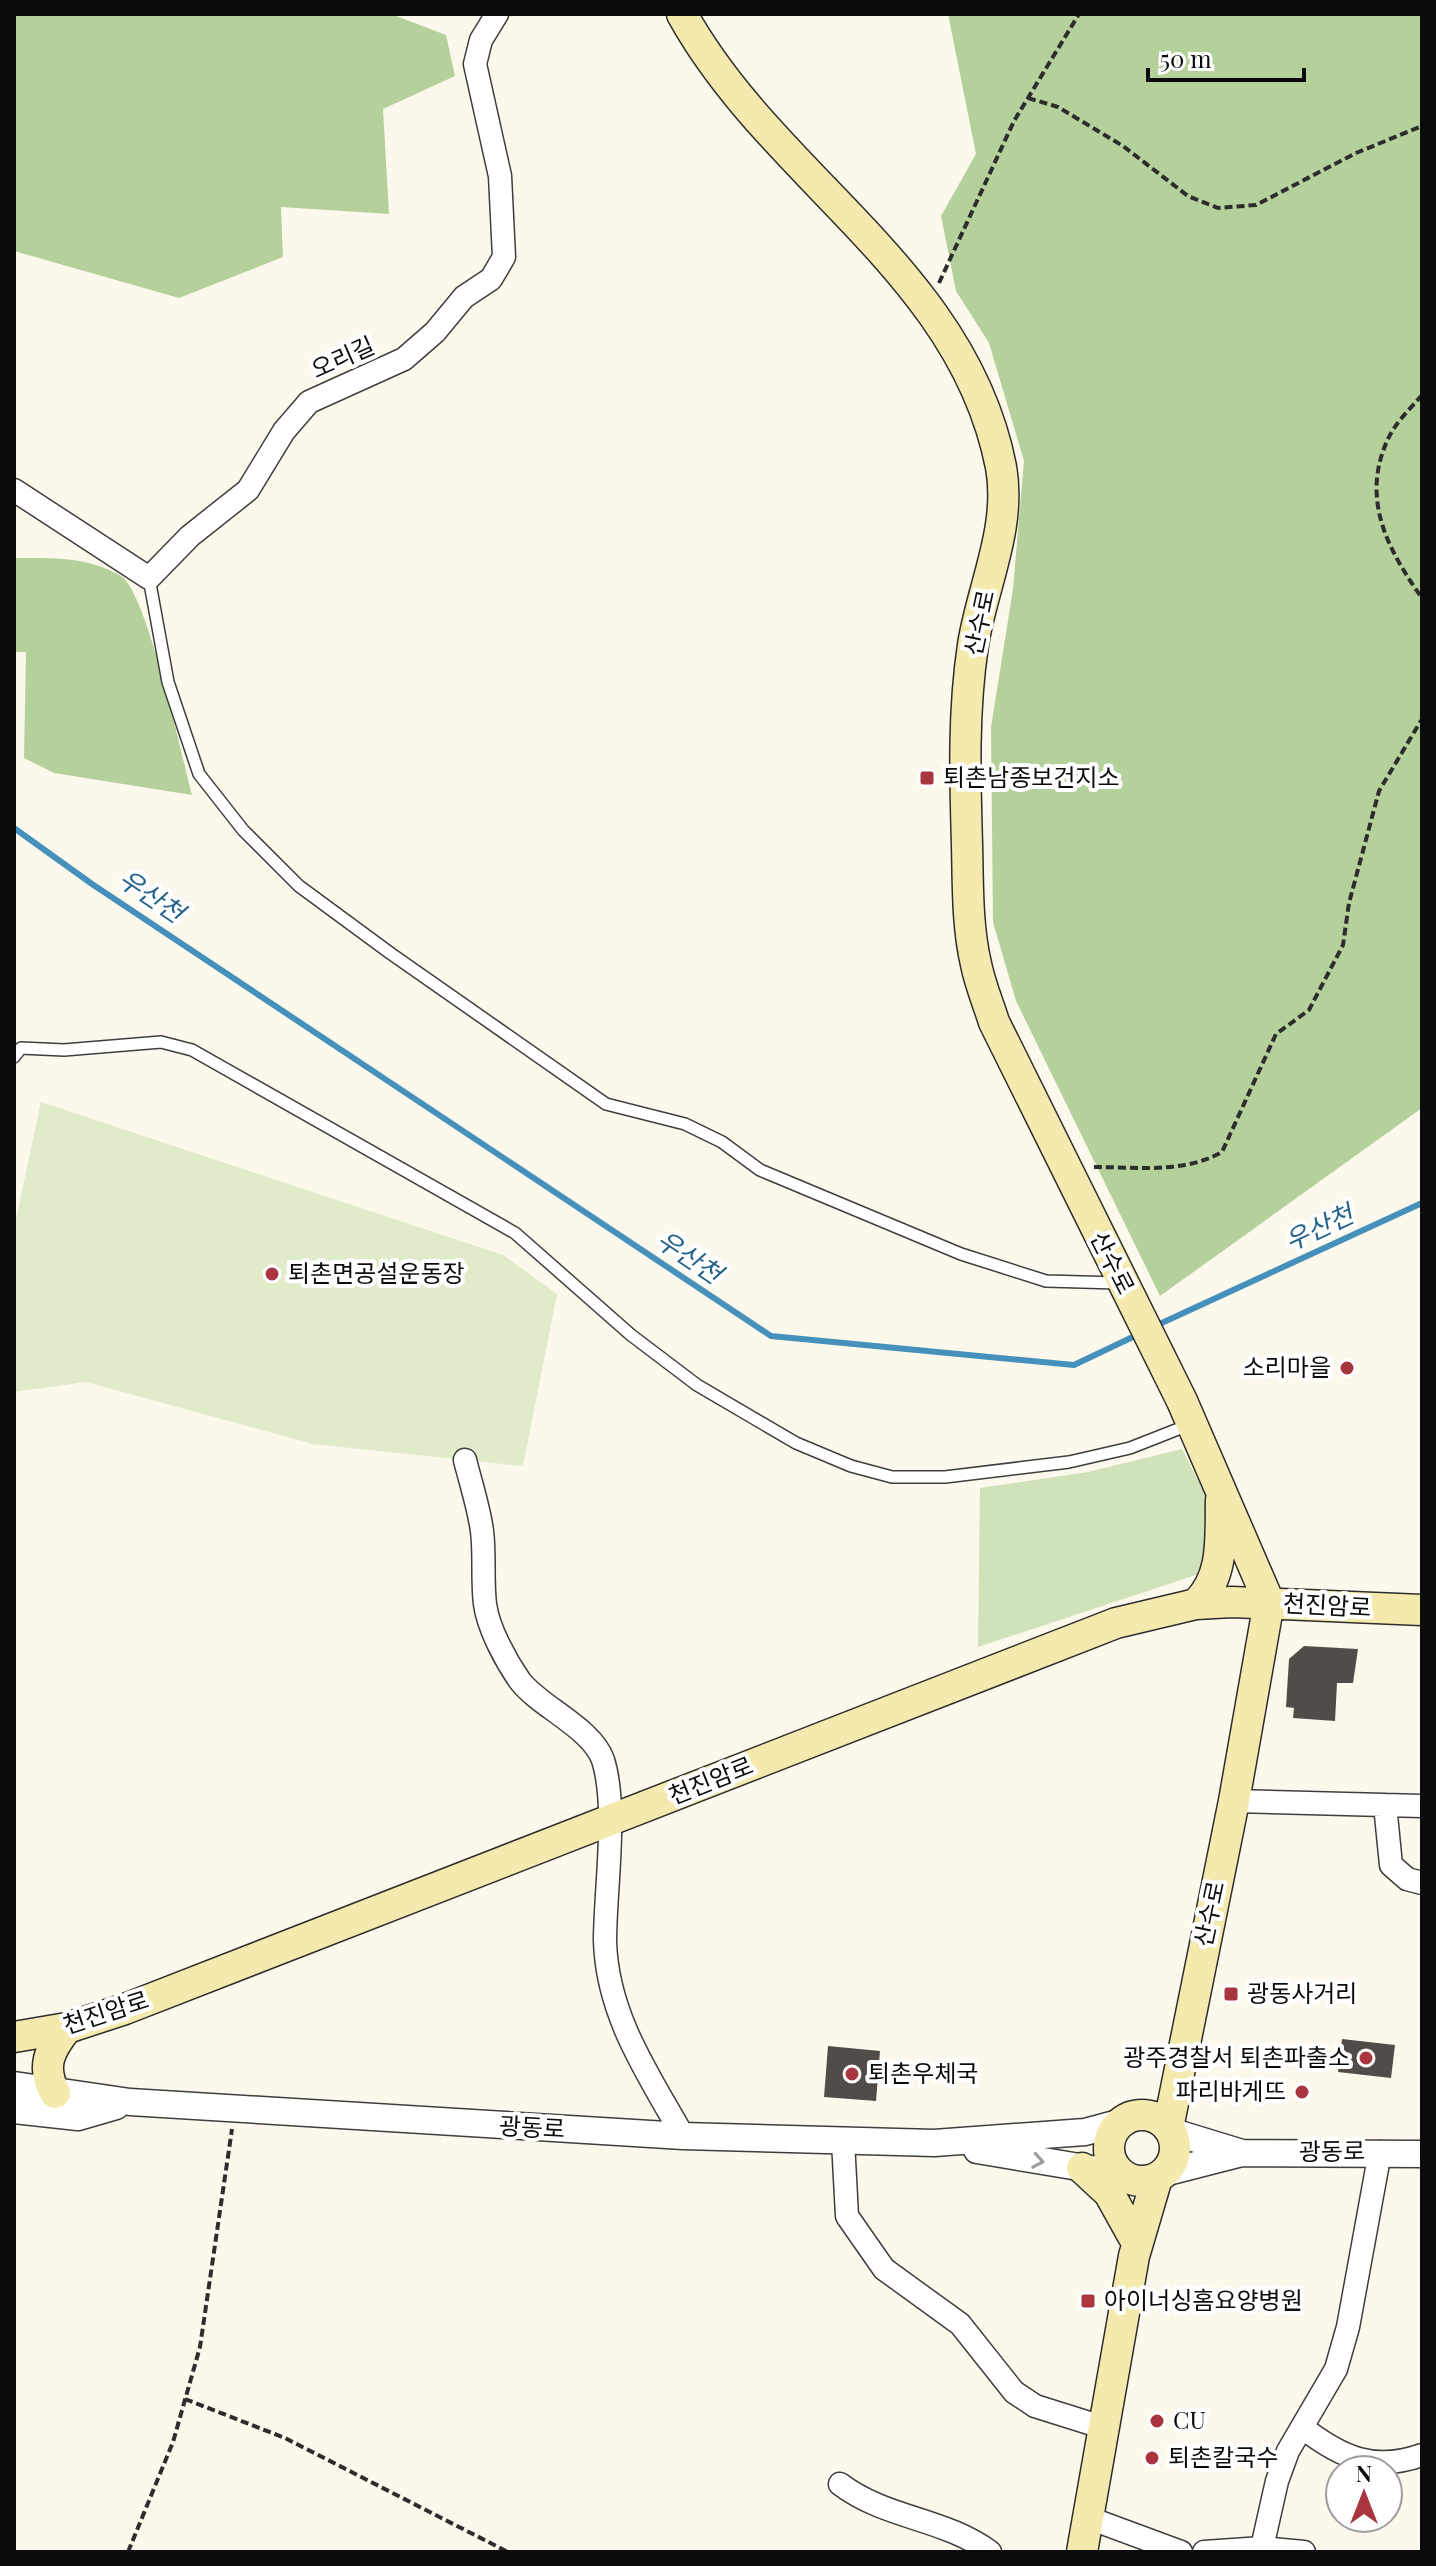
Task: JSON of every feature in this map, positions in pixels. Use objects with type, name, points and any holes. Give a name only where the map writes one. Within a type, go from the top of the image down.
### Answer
[{"type":"main road","name":"산수로","points":[[682,14],[704,55],[734,94],[923,298],[967,365],[982,400],[1001,470],[1000,537],[974,641],[964,711],[969,899],[976,964],[994,1022],[1188,1412]]},
{"type":"main road","points":[[1188,1412],[1269,1602]]},
{"type":"main road","points":[[1196,1604],[1212,1589],[1217,1572],[1221,1486]]},
{"type":"main road","name":"산수로","points":[[1169,2129],[1178,2064],[1234,1801],[1269,1602]]},
{"type":"main road","name":"천진암로","points":[[14,2037],[67,2028],[125,2009],[1116,1623],[1196,1604],[1269,1602],[1422,1610]]},
{"type":"main road","points":[[55,2093],[48,2079],[47,2060],[67,2028]]},
{"type":"main road","points":[[1143,2176],[1110,2158],[1109,2148],[1115,2129],[1178,2064]]},
{"type":"main road","points":[[1082,2552],[1105,2428],[1143,2176],[1175,2153],[1169,2129],[1152,2117],[1127,2119]]},
{"type":"main road","points":[[1082,2168],[1109,2193],[1133,2246]]},
{"type":"street","name":"오리길","points":[[149,578],[190,536],[248,490],[284,431],[309,402],[404,359],[435,332],[464,297],[491,279],[504,257],[500,176],[475,64],[481,40],[497,14]]},
{"type":"street","points":[[14,490],[149,578]]},
{"type":"street","points":[[465,1460],[482,1530],[485,1607],[505,1655],[521,1682],[589,1740],[602,1756],[607,1778],[608,1822],[605,1945],[612,1991],[625,2035],[683,2136]]},
{"type":"street","points":[[1234,1801],[1422,1806]]},
{"type":"street","points":[[1385,1805],[1391,1865],[1407,1879],[1422,1883]]},
{"type":"street","name":"광동로","points":[[14,2085],[130,2102],[235,2109],[683,2136],[934,2143]]},
{"type":"street","points":[[14,2110],[78,2117],[130,2102]]},
{"type":"street","points":[[934,2143],[1085,2132],[1127,2119]]},
{"type":"street","points":[[1169,2129],[1242,2153]]},
{"type":"street","points":[[843,2141],[847,2216],[884,2269],[960,2324],[1014,2392],[1035,2406],[1105,2428]]},
{"type":"street","points":[[934,2143],[1143,2176],[1242,2153]]},
{"type":"street","points":[[1262,2550],[1277,2481],[1288,2451],[1336,2369],[1348,2327],[1380,2152]]},
{"type":"street","name":"광동로","points":[[1242,2153],[1422,2154]]},
{"type":"street","points":[[1303,2428],[1329,2448],[1364,2462],[1397,2464],[1422,2455]]},
{"type":"street","points":[[840,2484],[863,2501],[957,2531],[990,2552]]},
{"type":"street","points":[[1089,2518],[1181,2552]]},
{"type":"street","points":[[1204,2552],[1304,2552]]},
{"type":"lane","points":[[149,578],[168,682],[199,774],[243,830],[299,886],[402,962],[606,1104],[685,1124],[722,1142],[760,1170],[961,1254],[1046,1281],[1128,1294]]},
{"type":"lane","points":[[14,1057],[21,1048],[64,1050],[161,1042],[192,1050],[515,1233],[631,1335],[697,1385],[796,1443],[851,1466],[892,1477],[945,1477],[1069,1462],[1130,1448],[1188,1412]]},
{"type":"path","points":[[923,298],[943,280],[988,174],[1028,98],[1079,14]]},
{"type":"path","points":[[1028,98],[1058,107],[1123,146],[1188,196],[1218,208],[1256,205],[1356,153],[1422,126]]},
{"type":"path","points":[[1422,395],[1388,439],[1375,493],[1383,531],[1400,567],[1422,598]]},
{"type":"path","points":[[1065,1167],[1178,1167],[1207,1160],[1222,1152],[1276,1034],[1309,1010],[1343,945],[1349,903],[1379,791],[1422,719]]},
{"type":"path","points":[[128,2552],[173,2442],[200,2347],[235,2109]]},
{"type":"path","points":[[185,2399],[285,2438],[508,2552]]},
{"type":"green space","points":[[14,14],[391,14],[446,35],[455,76],[383,109],[389,214],[281,207],[283,257],[179,298],[14,251]]},
{"type":"green space","points":[[948,14],[1422,14],[1422,1108],[1160,1296],[1016,1001],[993,922],[991,727],[1013,589],[1024,461],[989,343],[956,291],[941,216],[976,154]]},
{"type":"green space","points":[[14,558],[69,560],[95,565],[121,576],[131,588],[152,642],[192,795],[54,773],[24,758],[26,652],[14,652]]},
{"type":"green space","name":"퇴촌면공설운동장","points":[[41,1102],[503,1255],[557,1294],[523,1466],[313,1444],[86,1382],[14,1392],[14,1228]]},
{"type":"green space","points":[[1182,1449],[1206,1496],[1202,1573],[978,1647],[980,1488],[1088,1472]]},
{"type":"building","points":[[1304,1646],[1358,1649],[1353,1683],[1337,1683],[1335,1721],[1293,1718],[1294,1708],[1286,1707],[1289,1659]]},
{"type":"building","name":"광주경찰서 퇴촌파출소","points":[[1342,2039],[1395,2045],[1391,2078],[1338,2072]]},
{"type":"building","name":"퇴촌우체국","points":[[828,2046],[880,2051],[876,2101],[824,2097]]},
{"type":"waterway","name":"우산천","points":[[14,828],[92,884],[771,1336],[1074,1365],[1139,1334]]},
{"type":"waterway","name":"우산천","points":[[1153,1327],[1422,1203]]},
{"type":"place","name":"퇴촌남종보건지소","points":[[927,778]]},
{"type":"place","name":"퇴촌면공설운동장","points":[[272,1274]]},
{"type":"place","name":"소리마을","points":[[1347,1368]]},
{"type":"place","name":"광동사거리","points":[[1231,1994]]},
{"type":"place","name":"광주경찰서 퇴촌파출소","points":[[1366,2058]]},
{"type":"place","name":"퇴촌우체국","points":[[852,2074]]},
{"type":"place","name":"파리바게뜨","points":[[1302,2092]]},
{"type":"place","name":"아이너싱홈요양병원","points":[[1088,2301]]},
{"type":"place","name":"CU","points":[[1157,2421]]},
{"type":"place","name":"퇴촌칼국수","points":[[1152,2458]]}]
